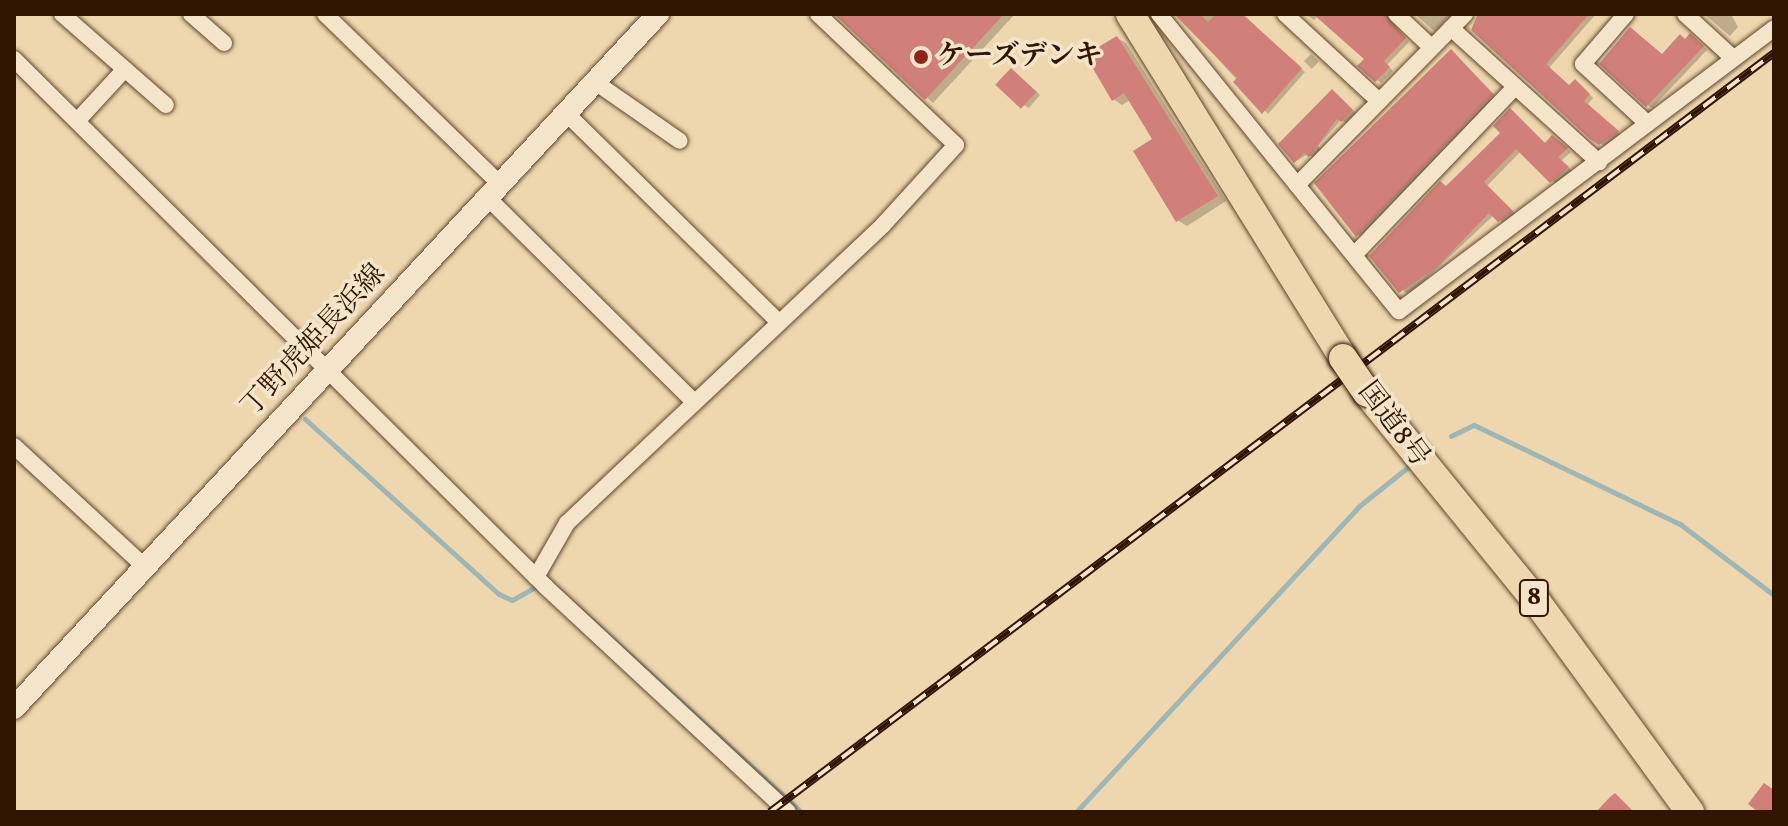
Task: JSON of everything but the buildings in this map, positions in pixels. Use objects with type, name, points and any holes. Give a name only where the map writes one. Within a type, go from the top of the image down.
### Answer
[{"type":"highway","name":"国道8号","points":[[1130,14],[1367,393],[1537,602],[1690,812]]},
{"type":"main road","name":"丁野虎姫長浜線","points":[[14,708],[658,14]]},
{"type":"street","points":[[62,14],[166,105]]},
{"type":"street","points":[[191,14],[224,43]]},
{"type":"street","points":[[325,14],[694,402]]},
{"type":"street","points":[[536,577],[567,523],[883,225],[956,145],[818,14]]},
{"type":"street","points":[[1159,14],[1399,311],[1774,28]]},
{"type":"street","points":[[1285,14],[1379,101]]},
{"type":"street","points":[[1396,14],[1431,47]]},
{"type":"street","points":[[1297,185],[1465,14]]},
{"type":"street","points":[[1626,14],[1583,64],[1647,123]]},
{"type":"street","points":[[1685,14],[1732,57]]},
{"type":"street","points":[[1451,28],[1599,162]]},
{"type":"street","points":[[14,59],[536,577],[788,812]]},
{"type":"street","points":[[78,120],[125,69]]},
{"type":"street","points":[[595,82],[680,141]]},
{"type":"street","points":[[1354,255],[1515,87]]},
{"type":"street","points":[[566,113],[779,322]]},
{"type":"street","points":[[14,446],[144,566]]},
{"type":"waterway","points":[[305,419],[499,594],[512,600],[535,587]]},
{"type":"waterway","points":[[1451,436],[1474,425],[1680,524],[1774,595]]},
{"type":"waterway","points":[[1076,812],[1358,507],[1408,467]]},
{"type":"waterway","points":[[548,580],[801,812]]},
{"type":"railway","points":[[770,812],[1774,53]]},
{"type":"place","name":"ケーズデンキ","points":[[921,57]]}]
